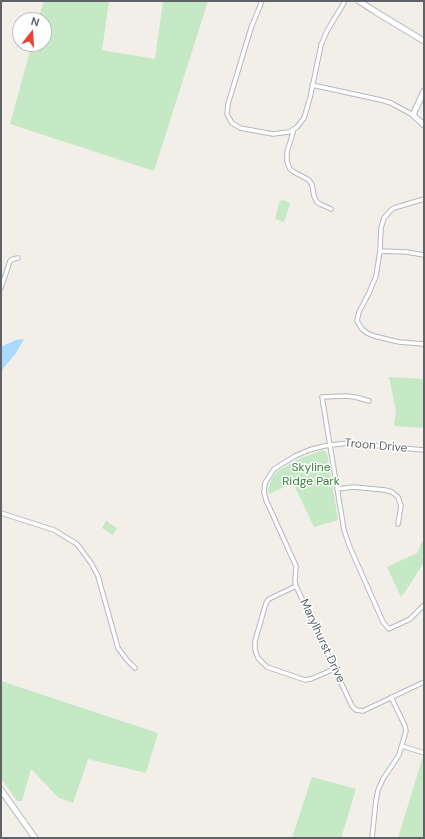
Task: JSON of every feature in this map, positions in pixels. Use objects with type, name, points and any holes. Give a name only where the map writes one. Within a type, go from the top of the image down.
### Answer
[{"type":"street","points":[[262,1],[251,28],[228,104],[227,116],[235,126],[244,130],[273,134],[284,133],[294,129],[301,123],[306,114],[321,43],[345,1]]},
{"type":"street","points":[[359,1],[424,41]]},
{"type":"street","points":[[312,85],[391,103],[413,115],[424,125]]},
{"type":"street","points":[[413,115],[424,90]]},
{"type":"street","points":[[294,129],[287,152],[287,162],[290,169],[309,180],[312,185],[315,199],[320,204],[331,208]]},
{"type":"street","points":[[311,203],[315,199]]},
{"type":"street","points":[[424,199],[394,208],[387,214],[381,228],[380,251],[376,276],[357,317],[359,326],[367,333],[374,336],[399,342],[424,344]]},
{"type":"street","points":[[380,251],[407,252],[424,255]]},
{"type":"street","points":[[1,288],[10,261],[13,258],[18,258]]},
{"type":"street","points":[[369,401],[345,396],[322,397],[342,522],[349,545],[387,627],[389,629],[393,628],[410,619],[424,605]]},
{"type":"street","name":"Troon Drive","points":[[266,501],[264,492],[266,481],[274,469],[284,462],[309,450],[329,445],[348,443],[424,450]]},
{"type":"street","points":[[336,490],[360,487],[392,492],[398,497],[401,506],[398,524]]},
{"type":"street","name":"Marylhurst Drive","points":[[266,501],[296,566],[296,586],[350,704],[356,710],[363,710],[424,682]]},
{"type":"street","points":[[1,514],[54,530],[77,544],[91,563],[98,576],[118,648],[135,668]]},
{"type":"street","points":[[296,586],[269,599],[266,602],[254,641],[258,658],[267,668],[305,680],[334,669]]},
{"type":"street","points":[[372,838],[378,790],[383,778],[399,755],[405,734],[405,726],[391,697]]},
{"type":"street","points":[[402,746],[424,753]]},
{"type":"street","points":[[1,790],[35,838]]},
{"type":"green space","points":[[44,1],[109,1],[102,50],[155,59],[163,1],[208,1],[154,171],[10,124],[30,52],[52,52],[52,12],[41,12]]},
{"type":"green space","points":[[282,200],[289,202],[290,204],[284,222],[275,219],[280,201]]},
{"type":"green space","points":[[389,377],[424,379],[424,428],[394,426],[396,411]]},
{"type":"green space","name":"Skyline Ridge Park","points":[[323,450],[327,453],[338,520],[314,527],[293,483],[269,494],[268,490],[272,478],[278,471],[301,458]]},
{"type":"green space","points":[[106,521],[117,528],[113,535],[102,528]]},
{"type":"green space","points":[[424,538],[424,562],[401,597],[387,567],[417,553]]},
{"type":"green space","points":[[1,681],[158,733],[146,773],[88,759],[73,803],[59,798],[31,769],[22,801],[17,801],[1,778]]},
{"type":"green space","points":[[423,756],[424,838],[398,838]]},
{"type":"green space","points":[[312,777],[356,789],[341,838],[292,838]]},
{"type":"water","points":[[24,339],[16,353],[1,371],[1,347],[16,340]]}]
